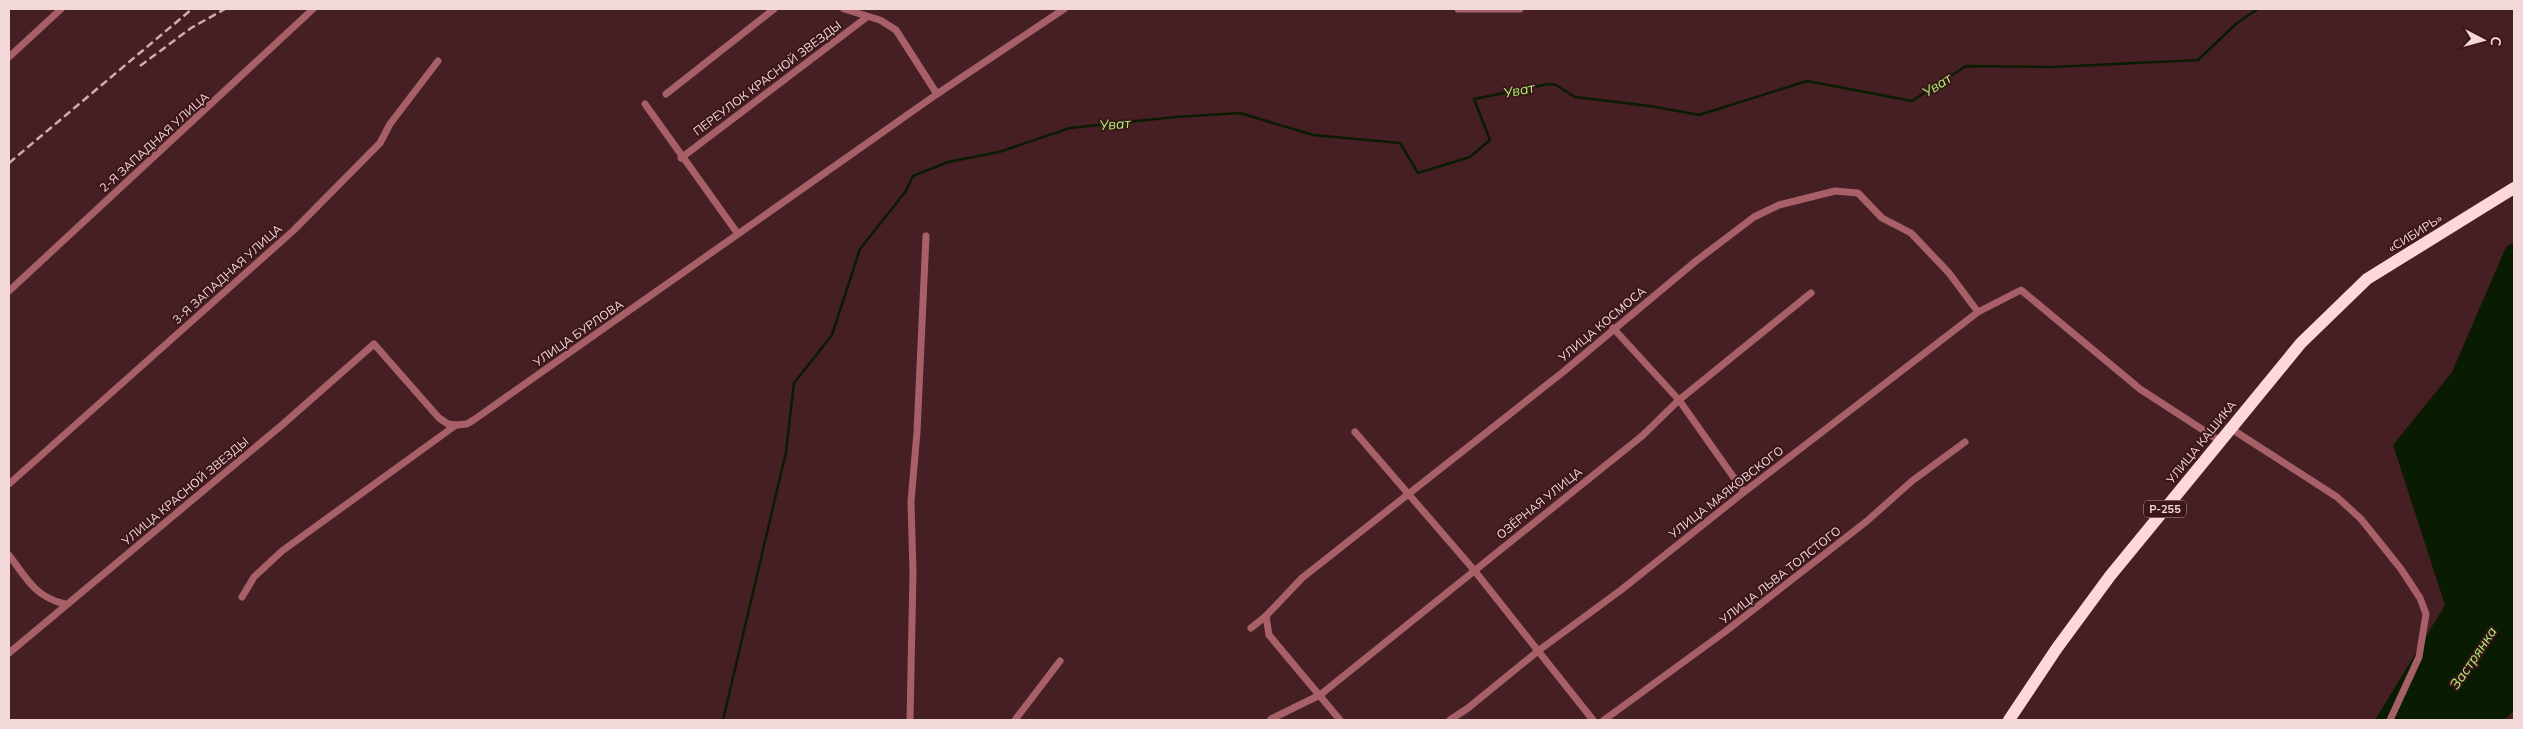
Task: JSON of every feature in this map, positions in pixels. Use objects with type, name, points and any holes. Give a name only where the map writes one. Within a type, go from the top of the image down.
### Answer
[{"type":"highway","name":"«СИБИРЬ»","points":[[2334,308],[2367,279],[2514,188]]},
{"type":"highway","name":"УЛИЦА КАШИКА","points":[[2009,720],[2086,606],[2230,428],[2334,308]]},
{"type":"street","points":[[9,57],[61,9]]},
{"type":"street","name":"2-Я ЗАПАДНАЯ УЛИЦА","points":[[9,291],[313,9]]},
{"type":"street","points":[[666,94],[774,9]]},
{"type":"street","points":[[844,9],[880,20],[896,30],[937,94]]},
{"type":"street","name":"УЛИЦА БУРЛОВА","points":[[242,597],[254,577],[282,551],[456,425],[467,424],[475,419],[937,94],[1064,9]]},
{"type":"street","points":[[1458,9],[1520,9]]},
{"type":"street","name":"ПЕРЕУЛОК КРАСНОЙ ЗВЕЗДЫ","points":[[682,158],[867,17]]},
{"type":"street","name":"3-Я ЗАПАДНАЯ УЛИЦА","points":[[9,484],[294,230],[380,143],[390,124],[438,62]]},
{"type":"street","points":[[645,104],[738,234]]},
{"type":"street","name":"УЛИЦА КОСМОСА","points":[[1251,628],[1266,616],[1302,578],[1410,495],[1563,372],[1613,328],[1754,217],[1779,205],[1835,191],[1858,193],[1882,218],[1912,233],[1949,273],[1978,312]]},
{"type":"street","points":[[910,720],[913,572],[911,502],[917,432],[926,236]]},
{"type":"street","name":"УЛИЦА МАЯКОВСКОГО","points":[[1450,720],[1468,708],[1538,650],[1621,590],[1744,492],[1978,312],[2021,290],[2140,389],[2220,441]]},
{"type":"street","name":"ОЗЁРНАЯ УЛИЦА","points":[[1271,719],[1320,695],[1642,436],[1679,400],[1811,293]]},
{"type":"street","points":[[1613,328],[1679,400],[1744,492]]},
{"type":"street","name":"УЛИЦА КРАСНОЙ ЗВЕЗДЫ","points":[[9,653],[65,604],[202,493],[374,344],[439,418],[448,424],[456,425]]},
{"type":"street","points":[[2230,428],[2337,497],[2361,519],[2401,569],[2420,598],[2426,614],[2419,657],[2390,720]]},
{"type":"street","points":[[1355,432],[1474,570],[1593,720]]},
{"type":"street","name":"УЛИЦА ЛЬВА ТОЛСТОГО","points":[[1604,720],[1726,631],[1867,521],[1912,481],[1965,442]]},
{"type":"street","points":[[9,555],[47,600],[65,604]]},
{"type":"street","points":[[1266,616],[1269,635],[1340,720]]},
{"type":"street","points":[[1015,720],[1060,661]]},
{"type":"water","name":"Застрянка","points":[[2514,242],[2514,710],[2505,720],[2375,720],[2445,605],[2393,445],[2452,372],[2506,247]]},
{"type":"waterway","name":"Уват","points":[[723,720],[786,452],[794,383],[832,335],[860,249],[906,191],[913,176],[948,162],[999,152],[1070,128],[1175,117],[1240,113],[1313,135],[1400,143],[1418,173],[1470,157],[1490,140],[1474,99],[1548,84],[1556,85],[1575,97],[1650,106],[1699,115],[1807,81],[1912,101],[1966,66],[2053,67],[2198,60],[2237,23],[2258,9]]},
{"type":"railway","points":[[9,163],[192,9]]},
{"type":"railway","points":[[140,66],[191,28],[225,9]]}]
